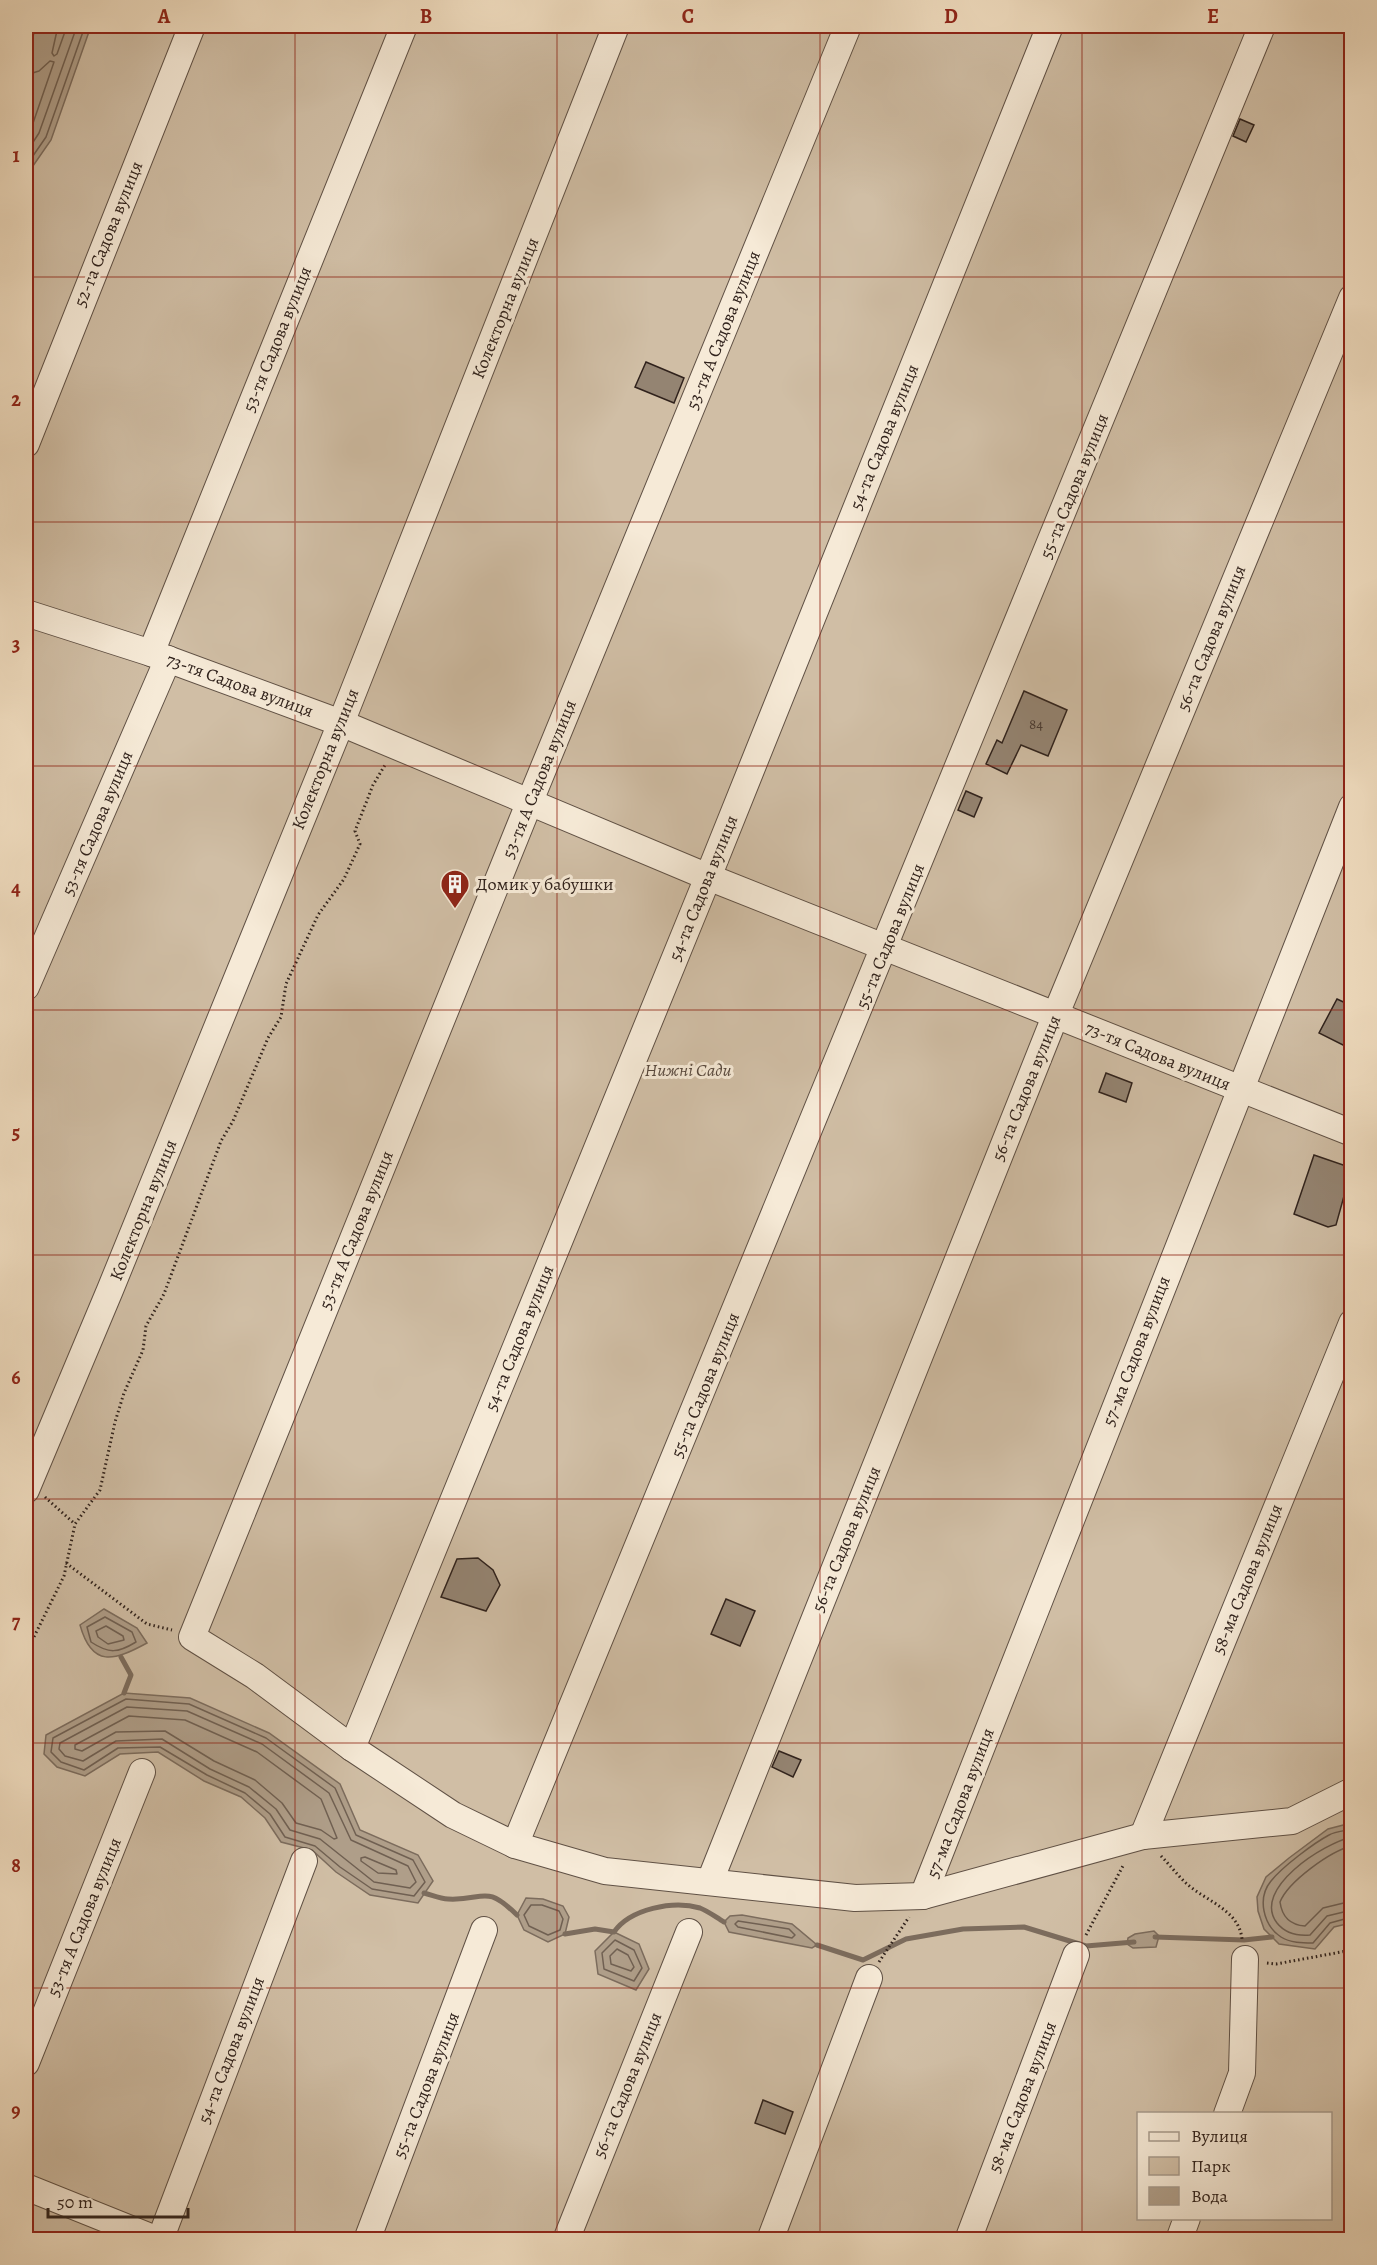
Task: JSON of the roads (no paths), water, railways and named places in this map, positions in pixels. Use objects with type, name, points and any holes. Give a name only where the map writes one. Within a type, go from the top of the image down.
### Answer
[{"type":"street","name":"52-га Садова вулиця","points":[[26,444],[192,26]]},
{"type":"street","name":"53-тя Садова вулиця","points":[[26,987],[159,656],[404,26]]},
{"type":"street","name":"Колекторна вулиця","points":[[27,1485],[115,1279],[340,723],[616,26]]},
{"type":"street","name":"53-тя А Садова вулиця","points":[[352,1748],[255,1676],[196,1641],[191,1634],[848,26]]},
{"type":"street","name":"54-та Садова вулиця","points":[[352,1748],[708,877],[1050,26]]},
{"type":"street","name":"55-та Садова вулиця","points":[[515,1845],[1262,26]]},
{"type":"street","name":"56-та Садова вулиця","points":[[710,1881],[1056,1014],[1352,298]]},
{"type":"street","name":"73-тя Садова вулиця","points":[[26,613],[159,656],[340,723],[708,877],[1352,1133]]},
{"type":"street","name":"57-ма Садова вулиця","points":[[924,1896],[1239,1089],[1352,807]]},
{"type":"street","name":"58-ма Садова вулиця","points":[[1143,1836],[1352,1323]]},
{"type":"street","points":[[352,1748],[453,1815],[515,1845],[605,1870],[855,1898],[924,1896],[1143,1836],[1292,1821],[1352,1791]]},
{"type":"street","name":"53-тя А Садова вулиця","points":[[26,2063],[141,1772]]},
{"type":"street","name":"54-та Садова вулиця","points":[[159,2240],[304,1861]]},
{"type":"street","name":"55-та Садова вулиця","points":[[367,2240],[484,1930]]},
{"type":"street","name":"56-та Садова вулиця","points":[[567,2240],[689,1932]]},
{"type":"street","name":"58-ма Садова вулиця","points":[[968,2240],[1076,1955]]},
{"type":"street","points":[[1228,2112],[1242,2073],[1245,1959]]},
{"type":"street","points":[[770,2240],[873,1970]]},
{"type":"street","points":[[26,2187],[159,2240]]},
{"type":"street","points":[[1179,2240],[1186,2220]]},
{"type":"water","points":[[36,26],[91,26],[51,140],[26,176],[26,61]]},
{"type":"water","points":[[104,1609],[137,1628],[147,1643],[114,1657],[98,1654],[85,1639],[80,1625]]},
{"type":"water","points":[[124,1693],[190,1698],[269,1733],[340,1784],[360,1830],[418,1855],[433,1881],[418,1903],[370,1895],[336,1872],[312,1850],[281,1842],[265,1818],[241,1797],[204,1781],[158,1752],[120,1754],[85,1776],[57,1767],[44,1754],[46,1735]]},
{"type":"water","points":[[1351,1823],[1351,1923],[1334,1927],[1315,1949],[1279,1944],[1264,1929],[1258,1911],[1257,1897],[1266,1877],[1328,1829]]},
{"type":"water","points":[[526,1898],[543,1899],[563,1906],[569,1917],[565,1934],[548,1942],[524,1930],[517,1915]]},
{"type":"water","points":[[742,1915],[792,1924],[817,1945],[812,1948],[729,1932],[724,1922],[730,1916]]},
{"type":"water","points":[[1154,1931],[1159,1936],[1156,1947],[1133,1948],[1127,1944],[1128,1938],[1135,1934]]},
{"type":"water","points":[[614,1932],[639,1944],[649,1969],[636,1990],[598,1974],[595,1951]]},
{"type":"waterway","points":[[121,1657],[131,1675],[124,1693]]},
{"type":"waterway","points":[[424,1893],[448,1899],[490,1896],[506,1905],[517,1915]]},
{"type":"waterway","points":[[565,1934],[595,1929],[614,1932],[630,1917],[641,1912],[677,1905],[700,1908],[724,1922]]},
{"type":"waterway","points":[[817,1945],[863,1960],[906,1939],[963,1929],[1024,1927],[1086,1946],[1134,1942]]},
{"type":"waterway","points":[[1155,1937],[1244,1940],[1272,1937]]},
{"type":"place","name":"Домик у бабушки","points":[[455,910]]},
{"type":"park label","name":"Нижні Сади","points":[[688,1070]]}]
